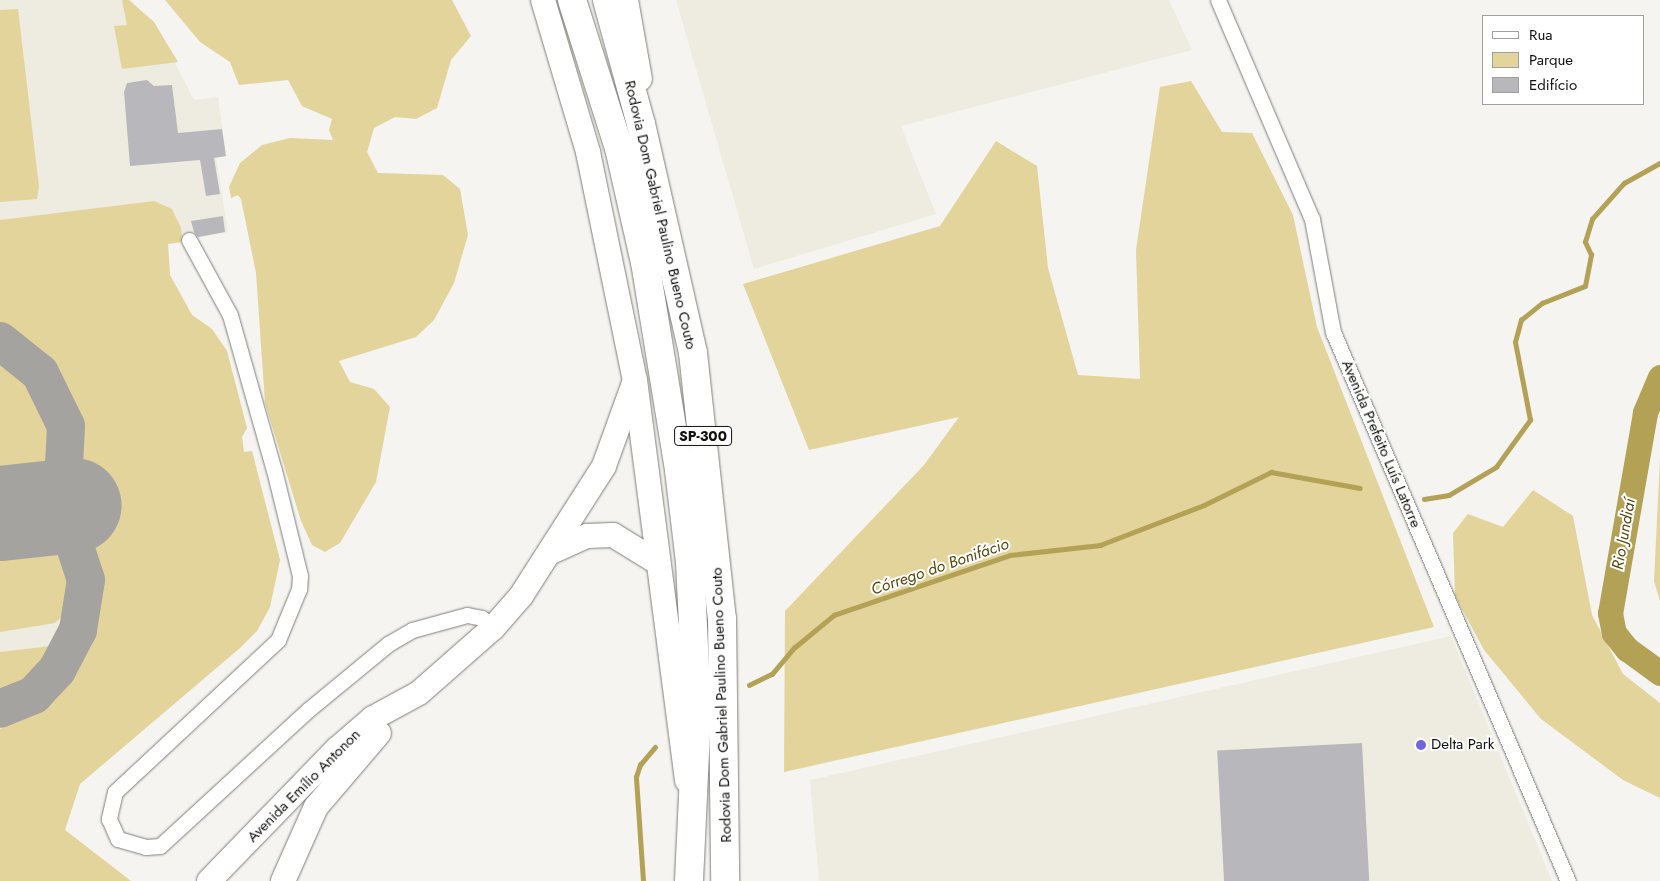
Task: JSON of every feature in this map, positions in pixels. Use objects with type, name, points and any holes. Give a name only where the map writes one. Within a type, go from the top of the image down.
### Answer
[{"type":"highway","name":"Rodovia Dom Gabriel Paulino Bueno Couto","points":[[572,0],[619,148],[645,262],[673,423],[695,636],[689,881]]},
{"type":"highway","name":"Rodovia Dom Gabriel Paulino Bueno Couto","points":[[606,0],[664,219],[693,353],[722,618],[725,881]]},
{"type":"highway","points":[[722,618],[738,810],[736,881]]},
{"type":"main road","points":[[543,0],[588,152],[635,380],[657,562],[692,812]]},
{"type":"main road","points":[[626,0],[664,219]]},
{"type":"main road","name":"Avenida Emílio Antonon","points":[[209,881],[337,749],[373,718],[419,694],[493,628],[551,552],[604,466],[635,380]]},
{"type":"main road","points":[[551,552],[587,536],[613,535],[657,562]]},
{"type":"main road","points":[[283,881],[316,807],[355,756],[419,694]]},
{"type":"street","name":"Avenida Prefeito Luís Latorre","points":[[1218,0],[1312,219],[1333,332],[1568,881]]},
{"type":"street","points":[[189,240],[230,315],[274,470],[300,576],[299,589],[278,640],[115,792],[109,818],[118,840],[140,846],[160,846],[308,710],[388,644],[412,630],[466,615],[482,618],[493,628]]},
{"type":"shaded area","points":[[0,0],[129,0],[154,22],[194,100],[218,97],[226,156],[216,158],[228,232],[168,244],[170,275],[192,315],[212,329],[227,351],[247,428],[242,437],[244,452],[252,451],[280,560],[270,607],[257,631],[80,784],[65,830],[131,881],[0,881]]},
{"type":"shaded area","points":[[676,0],[1169,0],[1192,50],[901,126],[936,214],[754,269]]},
{"type":"shaded area","points":[[1451,636],[1552,881],[819,881],[810,780]]},
{"type":"green space","points":[[122,0],[129,0],[154,22],[178,62],[122,69],[114,26],[127,25]]},
{"type":"green space","points":[[165,0],[452,0],[471,36],[451,60],[437,108],[416,119],[395,117],[374,128],[367,152],[378,173],[443,175],[460,189],[468,235],[454,283],[434,320],[416,337],[339,361],[350,382],[374,389],[390,407],[376,482],[340,543],[325,552],[312,545],[301,521],[265,403],[256,273],[241,199],[238,195],[231,198],[229,187],[240,163],[262,145],[290,138],[333,140],[329,130],[332,119],[302,106],[288,80],[239,85],[230,62],[200,42]]},
{"type":"green space","points":[[18,9],[39,187],[37,199],[0,202],[0,10]]},
{"type":"green space","points":[[1191,81],[1222,132],[1252,133],[1293,215],[1317,327],[1434,627],[784,772],[785,611],[924,465],[959,417],[809,450],[743,284],[940,226],[996,141],[1037,166],[1048,268],[1078,375],[1140,379],[1136,250],[1160,87]]},
{"type":"green space","points":[[154,201],[172,209],[181,228],[182,242],[168,244],[170,275],[192,315],[212,329],[227,351],[247,428],[242,437],[244,452],[252,451],[280,560],[270,607],[257,631],[240,648],[80,784],[65,830],[131,881],[0,881],[0,729],[37,708],[75,666],[92,621],[96,585],[85,472],[71,405],[48,367],[0,330],[0,220]]},
{"type":"green space","points":[[0,355],[35,388],[53,423],[56,452],[38,475],[0,480]]},
{"type":"green space","points":[[1660,459],[1660,601],[1654,581]]},
{"type":"green space","points":[[1533,490],[1573,516],[1592,615],[1623,674],[1660,703],[1660,798],[1623,780],[1541,719],[1484,650],[1455,596],[1453,533],[1468,514],[1503,527]]},
{"type":"green space","points":[[34,542],[51,547],[68,564],[74,592],[71,608],[55,623],[0,632],[0,546]]},
{"type":"green space","points":[[51,646],[54,652],[35,679],[20,692],[0,698],[0,652]]},
{"type":"building","points":[[147,80],[154,86],[172,85],[178,133],[222,129],[226,156],[214,158],[220,194],[206,196],[200,160],[130,166],[124,92],[127,83]]},
{"type":"building","points":[[223,216],[225,232],[198,237],[194,232],[191,221]]},
{"type":"building","points":[[1362,743],[1369,881],[1224,881],[1217,751]]},
{"type":"waterway","name":"Córrego do Bonifácio","points":[[1424,499],[1449,495],[1496,467],[1530,420],[1515,342],[1521,320],[1542,303],[1585,286],[1591,255],[1585,242],[1592,219],[1624,183],[1660,163]]},
{"type":"waterway","name":"Rio Jundiaí","points":[[1660,377],[1645,413],[1610,613],[1614,633],[1627,649],[1660,673]]},
{"type":"waterway","name":"Córrego do Bonifácio","points":[[749,685],[772,674],[795,647],[834,615],[1010,555],[1100,545],[1204,505],[1271,472],[1360,488]]},
{"type":"waterway","name":"Córrego do Bonifácio","points":[[643,881],[636,777],[640,765],[655,747]]},
{"type":"taxiway","points":[[0,341],[40,373],[66,426],[64,466],[38,509],[60,522],[72,537],[86,580],[78,630],[57,670],[34,695],[0,709]]},
{"type":"runway","points":[[0,513],[74,505]]},
{"type":"place","name":"Delta Park","points":[[1421,745]]}]
